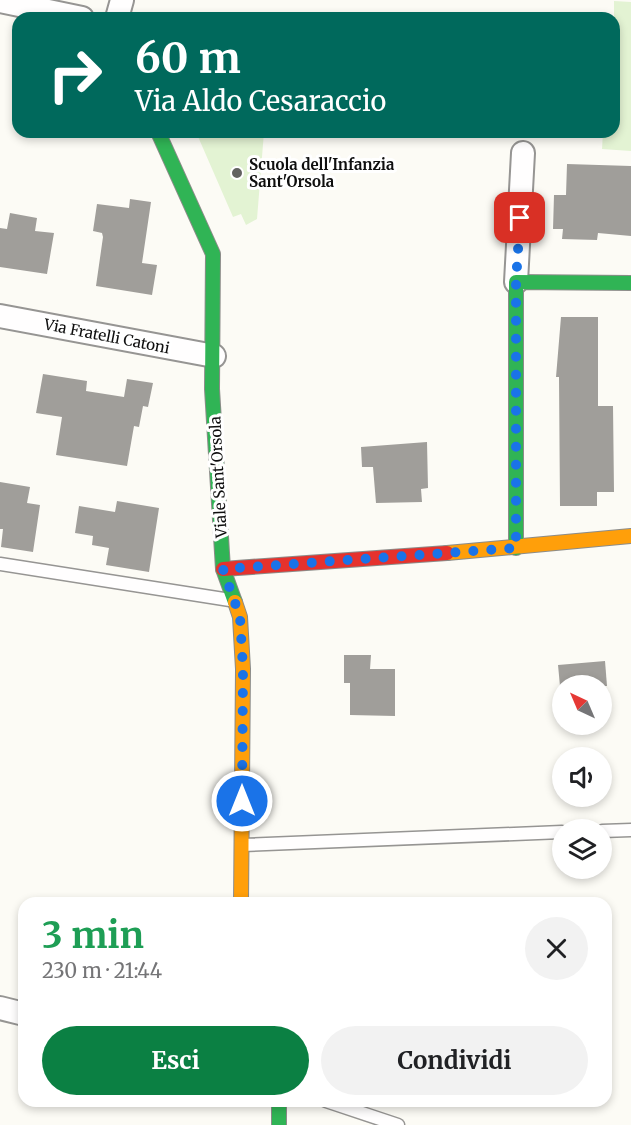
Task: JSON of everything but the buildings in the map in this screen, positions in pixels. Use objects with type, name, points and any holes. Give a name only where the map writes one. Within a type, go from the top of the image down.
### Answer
[{"type":"street","points":[[0,1],[53,12]]},
{"type":"street","name":"Viale Sant'Orsola","points":[[161,138],[213,254],[212,389],[223,569],[240,617],[243,669],[241,897]]},
{"type":"street","points":[[516,548],[516,282],[523,153]]},
{"type":"street","points":[[516,282],[631,283]]},
{"type":"street","name":"Via Fratelli Catoni","points":[[0,316],[214,356]]},
{"type":"street","points":[[223,569],[516,548],[631,536]]},
{"type":"street","points":[[0,1008],[18,1012]]},
{"type":"street","points":[[279,1107],[279,1125]]},
{"type":"lane","points":[[0,564],[234,601]]},
{"type":"lane","points":[[612,831],[631,830]]},
{"type":"lane","points":[[242,844],[552,832]]},
{"type":"lane","points":[[344,1107],[398,1125]]},
{"type":"green space","points":[[614,1],[631,2],[631,151],[602,149],[603,138],[620,138],[620,12],[614,12]]},
{"type":"green space","name":"Scuola dell'Infanzia Sant'Orsola","points":[[199,138],[264,138],[257,219],[246,225],[241,214],[233,217]]},
{"type":"traffic: fast","points":[[161,138],[213,254],[212,389],[223,569],[235,602]]},
{"type":"traffic: fast","points":[[516,548],[516,282],[631,283]]},
{"type":"traffic: fast","points":[[279,1107],[279,1125]]},
{"type":"traffic: slow","points":[[447,553],[631,536]]},
{"type":"traffic: slow","points":[[235,602],[240,617],[243,669],[241,897]]},
{"type":"traffic: jam","points":[[223,569],[447,553]]},
{"type":"place","name":"Scuola dell'Infanzia Sant'Orsola","points":[[237,173]]},
{"type":"route","points":[[242,801],[243,669],[240,617],[223,569],[516,548],[516,282],[520,218]]}]
